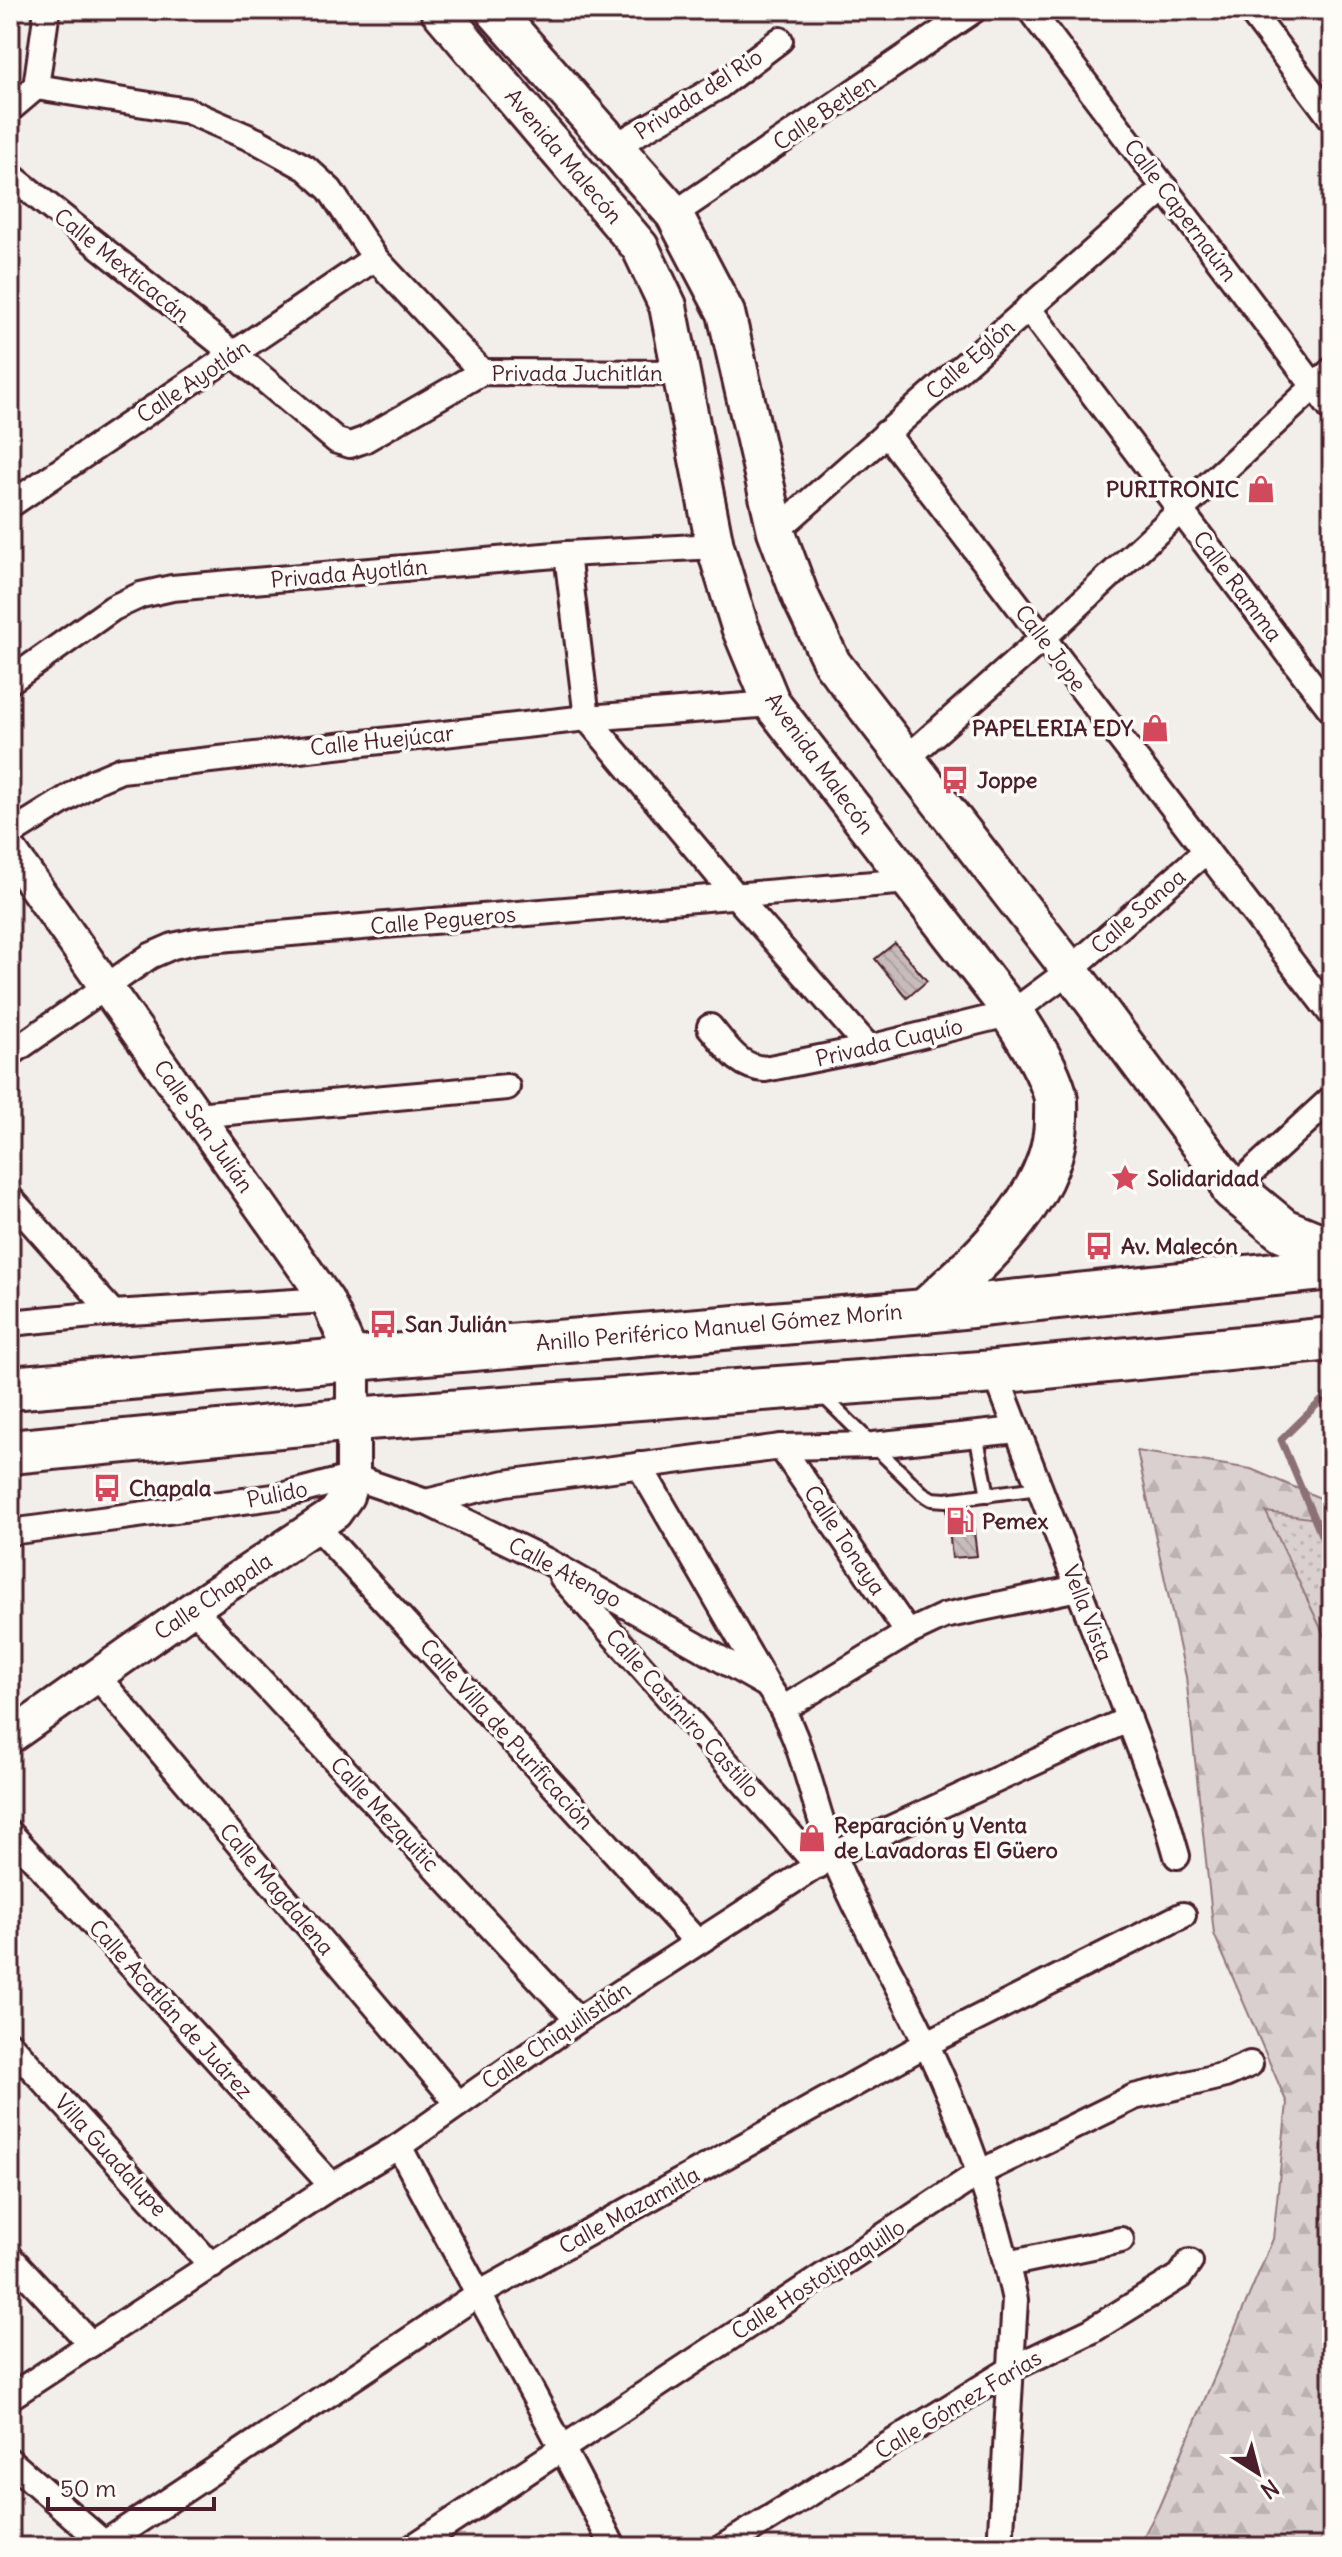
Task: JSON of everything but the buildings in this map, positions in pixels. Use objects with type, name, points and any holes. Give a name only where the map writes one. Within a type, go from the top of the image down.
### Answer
[{"type":"highway","name":"Avenida Malecón","points":[[925,1311],[977,1263],[1022,1210],[1045,1176],[1056,1136],[1056,1097],[1041,1059],[1012,1013]]},
{"type":"highway","name":"Avenida Malecón","points":[[1233,1189],[1283,1230],[1332,1250]]},
{"type":"highway","name":"Anillo Periférico Manuel Gómez Morín","points":[[10,1388],[925,1311],[1332,1268]]},
{"type":"highway","points":[[10,1452],[354,1419],[995,1372],[1332,1339]]},
{"type":"main road","name":"Avenida Malecón","points":[[439,10],[640,247],[668,306],[715,546],[740,627],[772,704],[1012,1013]]},
{"type":"main road","name":"Avenida Malecón","points":[[494,10],[674,214],[726,313],[776,531],[801,598],[832,663],[1070,970],[1233,1189]]},
{"type":"street","points":[[10,109],[36,87],[47,10]]},
{"type":"street","points":[[511,10],[578,104]]},
{"type":"street","name":"Calle Betlen","points":[[674,214],[974,10]]},
{"type":"street","name":"Calle Capernaúm","points":[[1030,10],[1165,188],[1323,378],[1332,410]]},
{"type":"street","points":[[1250,10],[1332,119]]},
{"type":"street","name":"Privada del Río","points":[[615,146],[718,87],[780,40]]},
{"type":"street","points":[[36,87],[188,111],[257,141],[306,168],[330,190],[375,258],[482,372]]},
{"type":"street","name":"Calle Mexticacán","points":[[10,175],[234,354]]},
{"type":"street","name":"Calle Eglón","points":[[776,531],[1165,188]]},
{"type":"street","name":"Calle Ayotlán","points":[[10,505],[375,258]]},
{"type":"street","name":"Calle Ramma","points":[[1028,308],[1332,711]]},
{"type":"street","name":"Privada Juchitlán","points":[[234,354],[337,441],[350,445],[482,372],[683,373]]},
{"type":"street","points":[[906,759],[1043,638],[1323,378]]},
{"type":"street","name":"Calle Jope","points":[[886,433],[1332,1015]]},
{"type":"street","name":"Privada Ayotlán","points":[[10,681],[113,608],[141,595],[172,588],[567,554],[715,546]]},
{"type":"street","points":[[567,554],[587,718],[869,1048]]},
{"type":"street","name":"Calle Huejúcar","points":[[10,834],[95,781],[121,770],[587,718],[772,704]]},
{"type":"street","name":"Calle San Julián","points":[[10,851],[327,1300],[353,1357],[354,1419]]},
{"type":"street","name":"Calle Sanoa","points":[[1070,970],[1206,851]]},
{"type":"street","name":"Calle Pegueros","points":[[10,1054],[150,956],[196,941],[909,881]]},
{"type":"street","name":"Privada Cuquío","points":[[710,1027],[736,1058],[750,1068],[765,1069],[869,1048],[1012,1013],[1070,970]]},
{"type":"street","points":[[196,1115],[507,1087]]},
{"type":"street","points":[[1233,1189],[1332,1098]]},
{"type":"street","points":[[10,1198],[113,1313]]},
{"type":"street","points":[[10,1323],[113,1313],[327,1300]]},
{"type":"street","name":"Vella Vista","points":[[995,1372],[1164,1811],[1177,1856]]},
{"type":"street","name":"Calle Chapala","points":[[13,1729],[97,1676],[335,1513],[347,1496],[353,1477],[354,1419]]},
{"type":"street","points":[[426,1502],[505,1483],[781,1447],[873,1445],[1017,1430]]},
{"type":"street","name":"Calle Tonaya","points":[[781,1447],[908,1633]]},
{"type":"street","points":[[639,1465],[767,1685],[784,1708],[826,1860],[926,2044],[979,2173],[1015,2300],[1000,2547]]},
{"type":"street","name":"Calle Atengo","points":[[353,1477],[426,1502],[547,1561],[767,1685]]},
{"type":"street","name":"Pulido","points":[[10,1532],[281,1496],[353,1477]]},
{"type":"street","name":"Calle Villa de Purificación","points":[[317,1527],[697,1942]]},
{"type":"street","name":"Calle Casimiro Castillo","points":[[547,1561],[826,1860]]},
{"type":"street","points":[[784,1708],[908,1633],[944,1616],[1078,1588]]},
{"type":"street","name":"Calle Mezquitic","points":[[193,1608],[578,2020]]},
{"type":"street","name":"Calle Magdalena","points":[[97,1676],[457,2102]]},
{"type":"street","name":"Calle Chiquilistlán","points":[[10,2397],[332,2186],[399,2146],[457,2102],[578,2020],[826,1860],[1129,1719]]},
{"type":"street","name":"Calle Acatlán de Juárez","points":[[10,1833],[332,2186]]},
{"type":"street","name":"Calle Mazamitla","points":[[104,2546],[477,2295],[926,2044],[1183,1915]]},
{"type":"street","name":"Villa Guadalupe","points":[[10,2044],[212,2266]]},
{"type":"street","name":"Calle Hostotipaquillo","points":[[413,2547],[979,2173],[1134,2097],[1225,2075],[1250,2064]]},
{"type":"street","points":[[399,2146],[477,2295],[564,2447],[613,2547]]},
{"type":"street","points":[[1007,2264],[1121,2240]]},
{"type":"street","points":[[10,2257],[91,2344]]},
{"type":"street","name":"Calle Gómez Farías","points":[[723,2547],[1013,2368],[1091,2331],[1180,2276],[1190,2262]]},
{"type":"street","points":[[10,2461],[104,2546]]},
{"type":"lane","points":[[812,1385],[922,1493],[932,1499],[946,1500],[1039,1488]]},
{"type":"lane","points":[[976,1434],[988,1495]]},
{"type":"green space","points":[[1137,1451],[1251,1469],[1332,1503],[1332,2547],[1138,2547],[1158,2509],[1273,2239],[1287,2103],[1214,1934],[1186,1677]]},
{"type":"green space","points":[[1266,1512],[1332,1521],[1332,1652]]},
{"type":"waterway","points":[[1326,1396],[1281,1440],[1332,1561]]},
{"type":"place","name":"PURITRONIC","points":[[1261,489]]},
{"type":"place","name":"PAPELERIA EDY","points":[[1155,728]]},
{"type":"place","name":"Joppe","points":[[955,780]]},
{"type":"place","name":"Solidaridad","points":[[1125,1178]]},
{"type":"place","name":"Av. Malecón","points":[[1099,1246]]},
{"type":"place","name":"San Julián","points":[[383,1324]]},
{"type":"place","name":"Chapala","points":[[107,1488]]},
{"type":"place","name":"Pemex","points":[[960,1521]]},
{"type":"place","name":"Reparación y Venta de Lavadoras El Güero","points":[[812,1838]]}]
